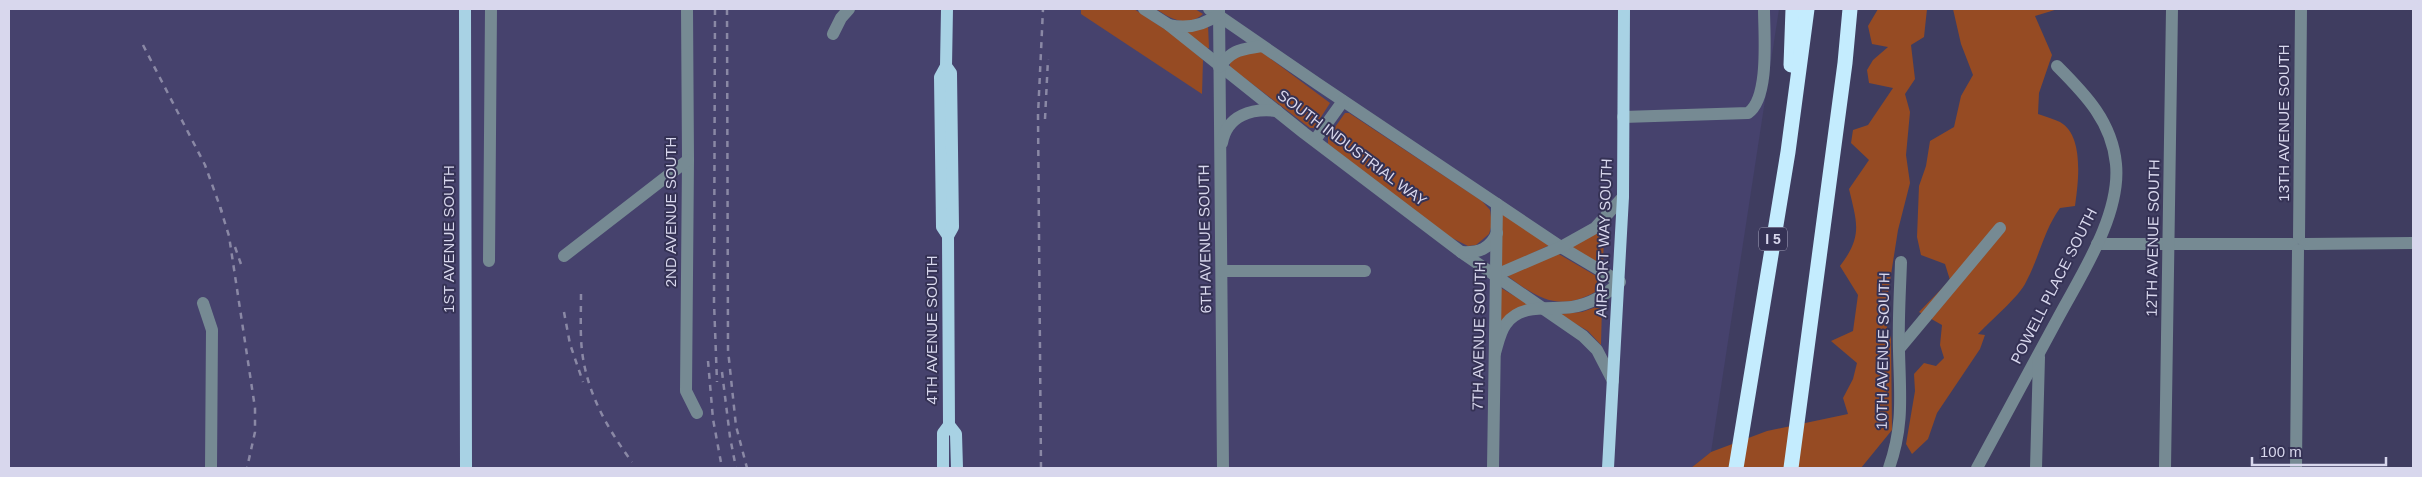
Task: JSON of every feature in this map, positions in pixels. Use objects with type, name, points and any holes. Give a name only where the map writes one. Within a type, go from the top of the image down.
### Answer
[{"type":"highway","points":[[1788,152],[1793,9]]},
{"type":"highway","name":"I 5","points":[[1736,468],[1788,152],[1807,9]]},
{"type":"highway","points":[[1791,468],[1845,63],[1850,9]]},
{"type":"highway","points":[[1845,63],[1860,9]]},
{"type":"main road","name":"4TH AVENUE SOUTH","points":[[947,9],[946,66],[940,77],[942,227],[948,236]]},
{"type":"main road","name":"AIRPORT WAY SOUTH","points":[[1608,468],[1620,282],[1623,197],[1624,9]]},
{"type":"main road","name":"1ST AVENUE SOUTH","points":[[465,11],[466,468]]},
{"type":"main road","name":"4TH AVENUE SOUTH","points":[[946,66],[951,73],[953,226],[948,236],[949,425],[956,434],[957,468]]},
{"type":"main road","points":[[941,104],[945,108],[947,150],[952,156]]},
{"type":"main road","name":"4TH AVENUE SOUTH","points":[[943,468],[942,433],[949,425]]},
{"type":"street","points":[[490,261],[491,9]]},
{"type":"street","name":"2ND AVENUE SOUTH","points":[[686,9],[688,160],[686,391],[697,413]]},
{"type":"street","points":[[834,34],[841,18],[849,9]]},
{"type":"street","name":"SOUTH INDUSTRIAL WAY","points":[[1144,9],[1169,25],[1219,67],[1462,252],[1583,336],[1597,350],[1613,381]]},
{"type":"street","points":[[1623,117],[1748,113],[1755,108],[1760,99],[1764,55],[1764,9]]},
{"type":"street","name":"12TH AVENUE SOUTH","points":[[2165,468],[2170,244],[2172,9]]},
{"type":"street","name":"13TH AVENUE SOUTH","points":[[2296,468],[2301,9]]},
{"type":"street","points":[[1169,25],[1186,28],[1196,26],[1216,11]]},
{"type":"street","name":"SOUTH INDUSTRIAL WAY","points":[[1216,11],[1262,46],[1560,247],[1620,282]]},
{"type":"street","name":"6TH AVENUE SOUTH","points":[[1216,11],[1219,67],[1223,468]]},
{"type":"street","points":[[1219,67],[1229,54],[1262,46]]},
{"type":"street","name":"POWELL PLACE SOUTH","points":[[1977,468],[2097,244],[2115,193],[2116,165],[2114,151],[2097,109],[2057,66]]},
{"type":"street","points":[[1315,140],[1343,101]]},
{"type":"street","points":[[1220,150],[1223,137],[1239,117],[1257,110],[1277,111]]},
{"type":"street","points":[[564,256],[688,160]]},
{"type":"street","points":[[1496,275],[1560,247],[1595,228],[1623,197]]},
{"type":"street","name":"7TH AVENUE SOUTH","points":[[1493,468],[1497,204]]},
{"type":"street","points":[[1899,349],[2000,228]]},
{"type":"street","points":[[1462,252],[1473,253],[1488,247],[1497,232]]},
{"type":"street","points":[[2097,244],[2413,243]]},
{"type":"street","name":"10TH AVENUE SOUTH","points":[[1889,468],[1899,433],[1901,262]]},
{"type":"street","points":[[1222,271],[1365,272]]},
{"type":"street","points":[[1495,353],[1506,324],[1515,315],[1526,310],[1573,307],[1589,302],[1608,293],[1620,282]]},
{"type":"street","points":[[203,303],[212,330],[212,468]]},
{"type":"street","points":[[2036,468],[2039,354]]},
{"type":"shaded area","points":[[9,9],[1779,9],[1711,452],[1691,468],[9,468]]},
{"type":"shaded area","points":[[1081,9],[1134,9],[1175,36],[1203,60],[1202,94],[1081,14]]},
{"type":"shaded area","points":[[1156,9],[1195,9],[1203,14],[1191,21],[1185,21],[1173,19]]},
{"type":"shaded area","points":[[1878,9],[1927,9],[1924,37],[1911,45],[1915,79],[1905,94],[1910,112],[1906,155],[1910,183],[1898,230],[1884,319],[1891,338],[1892,430],[1861,468],[1691,468],[1711,452],[1767,431],[1848,414],[1843,398],[1853,379],[1857,363],[1831,341],[1853,331],[1858,295],[1840,266],[1852,246],[1856,229],[1856,220],[1849,189],[1869,160],[1851,143],[1853,130],[1868,125],[1893,88],[1869,83],[1867,70],[1873,60],[1888,47],[1872,44],[1868,26]]},
{"type":"shaded area","points":[[1953,9],[2058,9],[2035,16],[2052,55],[2039,93],[2038,114],[2060,122],[2068,129],[2073,138],[2077,149],[2078,161],[2077,186],[2075,206],[2060,208],[2054,217],[2031,273],[2011,302],[1978,334],[1985,335],[1980,349],[1937,413],[1928,439],[1912,454],[1906,444],[1915,391],[1914,374],[1924,363],[1936,366],[1944,358],[1940,345],[1942,325],[1919,312],[1950,280],[1945,264],[1921,255],[1917,237],[1919,186],[1926,166],[1930,141],[1954,127],[1961,96],[1973,75],[1961,44]]},
{"type":"shaded area","points":[[1208,25],[1209,48],[1206,49],[1186,32]]},
{"type":"shaded area","points":[[1259,50],[1330,103],[1314,128],[1310,128],[1230,67],[1230,58]]},
{"type":"shaded area","points":[[1345,113],[1349,113],[1482,201],[1490,210],[1492,224],[1489,234],[1476,245],[1468,246],[1442,233],[1328,144],[1328,137]]},
{"type":"shaded area","points":[[1502,214],[1550,245],[1502,267]]},
{"type":"shaded area","points":[[1604,226],[1603,269],[1566,247]]},
{"type":"shaded area","points":[[1557,253],[1603,280],[1602,288],[1588,296],[1575,300],[1552,301],[1530,292],[1506,275]]},
{"type":"shaded area","points":[[1501,288],[1528,304],[1501,323]]},
{"type":"shaded area","points":[[1602,305],[1601,345],[1588,331],[1558,314],[1582,312]]},
{"type":"railway","points":[[715,9],[714,302],[717,382]]},
{"type":"railway","points":[[727,9],[728,350],[736,426],[747,468]]},
{"type":"railway","points":[[1041,468],[1038,115],[1043,9]]},
{"type":"railway","points":[[143,45],[205,165],[222,212]]},
{"type":"railway","points":[[1045,119],[1048,59]]},
{"type":"railway","points":[[220,207],[229,236],[255,408],[255,432],[247,468]]},
{"type":"railway","points":[[235,247],[242,267]]},
{"type":"railway","points":[[581,294],[581,344],[588,381],[593,396],[614,436],[632,462]]},
{"type":"railway","points":[[564,312],[570,344],[583,382]]},
{"type":"railway","points":[[708,361],[713,419],[722,468]]},
{"type":"railway","points":[[722,372],[736,468]]}]
